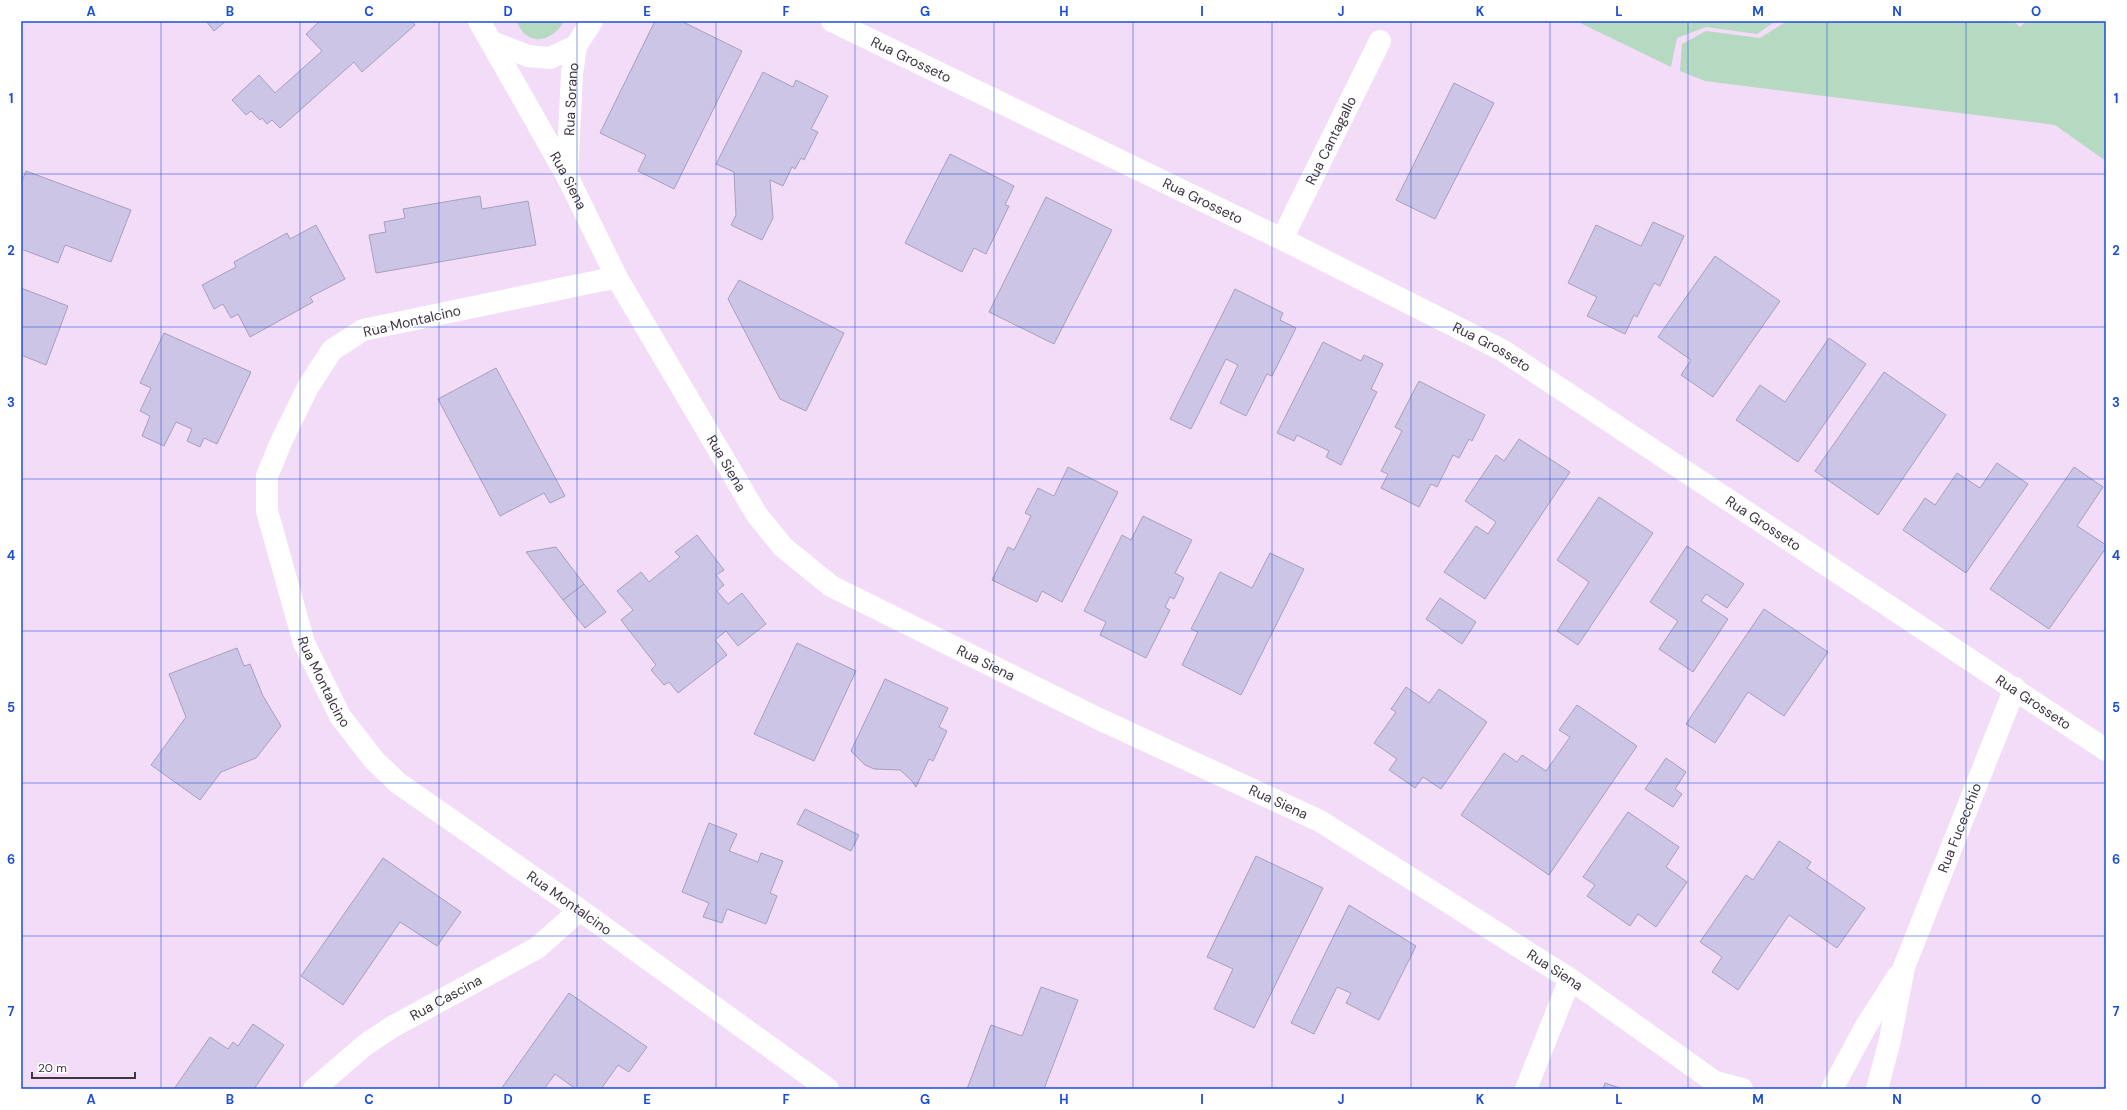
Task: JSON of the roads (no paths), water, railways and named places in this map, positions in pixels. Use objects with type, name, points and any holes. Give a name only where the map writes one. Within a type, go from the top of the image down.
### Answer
[{"type":"street","name":"Rua Siena","points":[[479,21],[567,176],[617,278],[757,515],[783,547],[831,586],[1092,715],[1320,821],[1570,979],[1718,1085],[1742,1089]]},
{"type":"street","name":"Rua Sorano","points":[[567,176],[572,74],[576,46],[592,21]]},
{"type":"street","name":"Rua Grosseto","points":[[832,21],[1282,239],[1502,350],[2015,688],[2106,750]]},
{"type":"street","name":"Rua Cantagallo","points":[[1282,239],[1380,41]]},
{"type":"street","name":"Rua Sorano","points":[[492,42],[528,56],[550,58],[576,46]]},
{"type":"street","name":"Rua Montalcino","points":[[617,278],[363,330],[332,350],[308,387],[281,442],[267,476],[267,511],[304,643],[340,716],[374,760],[398,783],[580,910],[828,1089]]},
{"type":"street","name":"Rua Fucecchio","points":[[1877,1089],[1890,1040],[1904,967],[2015,688]]},
{"type":"street","name":"Rua Cascina","points":[[314,1089],[364,1045],[392,1027],[537,948],[580,910]]},
{"type":"street","name":"Rua Fucecchio","points":[[1832,1089],[1866,1026],[1904,967]]},
{"type":"street","points":[[1526,1089],[1570,979]]}]
